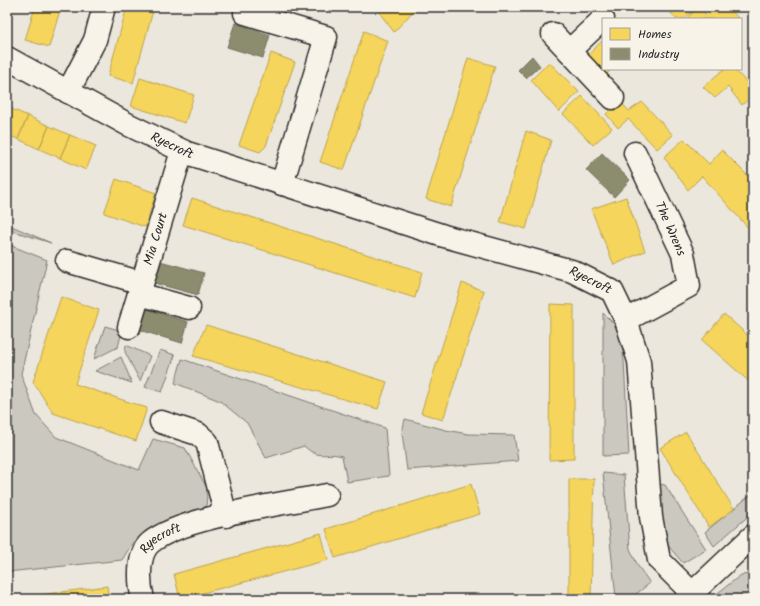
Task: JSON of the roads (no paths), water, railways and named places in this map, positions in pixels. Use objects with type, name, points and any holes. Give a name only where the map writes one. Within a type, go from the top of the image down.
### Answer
[{"type":"street","points":[[68,92],[95,40],[104,7]]},
{"type":"street","points":[[604,18],[616,7]]},
{"type":"street","points":[[245,13],[326,37],[282,184]]},
{"type":"street","points":[[569,51],[602,20]]},
{"type":"street","points":[[553,34],[614,98]]},
{"type":"street","name":"Ryecroft","points":[[7,58],[127,124],[182,151],[444,236],[572,271],[612,291],[626,320],[639,361],[650,517],[659,560],[689,596]]},
{"type":"street","name":"Mia Court","points":[[129,327],[182,151]]},
{"type":"street","name":"The Wrens","points":[[626,320],[689,286],[683,254],[635,153]]},
{"type":"street","points":[[68,261],[189,308]]},
{"type":"street","points":[[161,422],[198,434],[207,442],[226,516]]},
{"type":"street","name":"Ryecroft","points":[[143,599],[140,590],[140,564],[149,544],[176,528],[327,495]]},
{"type":"street","points":[[689,596],[753,536]]}]
